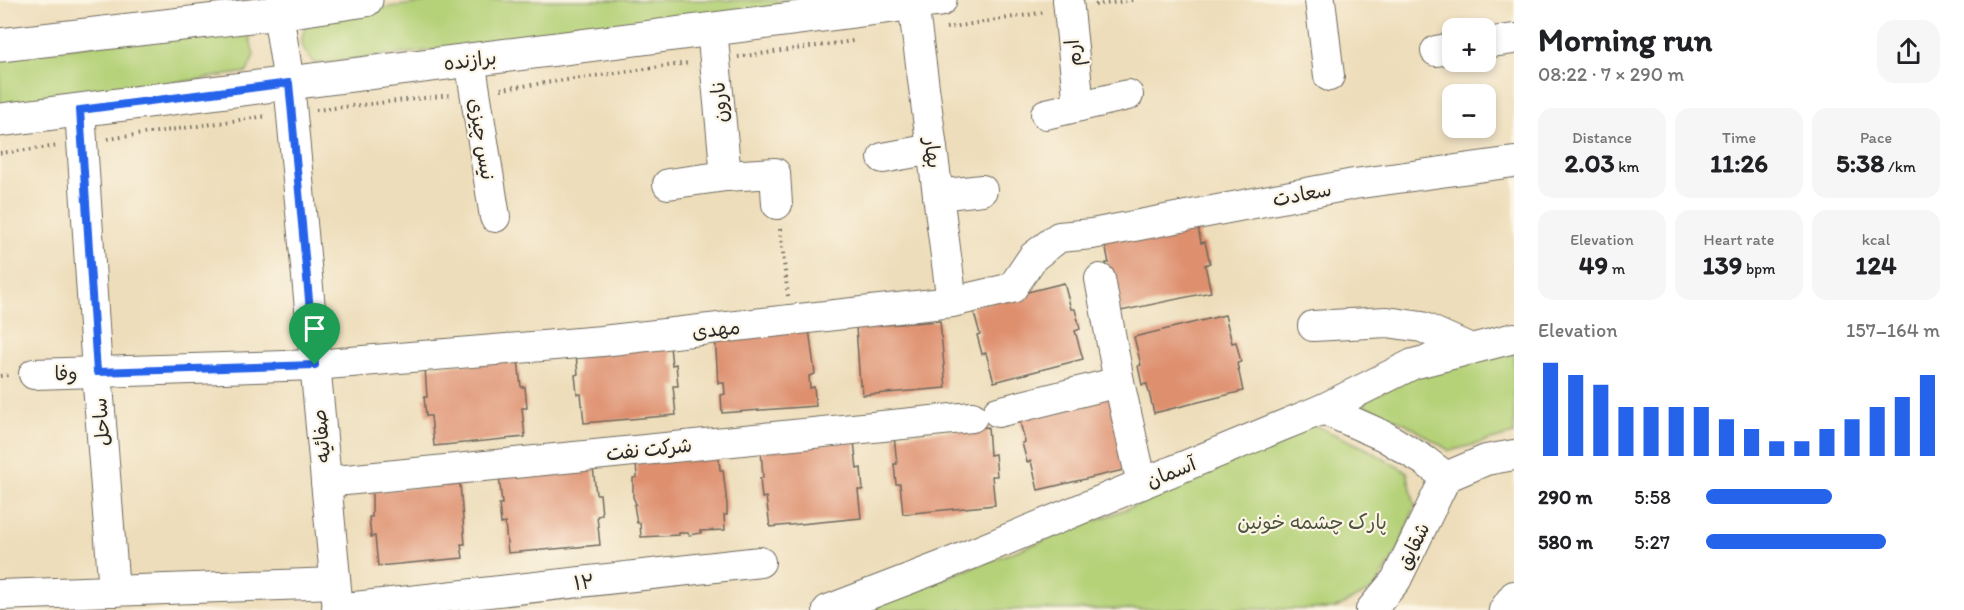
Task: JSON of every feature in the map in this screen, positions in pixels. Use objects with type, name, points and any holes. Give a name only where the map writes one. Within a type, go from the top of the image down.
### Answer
[{"type":"main road","points":[[0,45],[277,4],[366,0]]},
{"type":"main road","name":"برازنده","points":[[0,120],[80,110],[290,98],[470,60],[714,44],[923,12]]},
{"type":"street","points":[[1320,0],[1329,76]]},
{"type":"street","name":"صفائیه","points":[[277,4],[290,98],[337,601]]},
{"type":"street","name":"ارم","points":[[1068,4],[1079,106]]},
{"type":"street","name":"بهار","points":[[923,12],[932,149],[952,302]]},
{"type":"street","points":[[1496,41],[1514,39]]},
{"type":"street","name":"نارون","points":[[714,44],[726,176]]},
{"type":"street","name":"نیس چیزی","points":[[470,60],[495,217]]},
{"type":"street","points":[[1046,114],[1128,95]]},
{"type":"street","name":"ساحل","points":[[80,110],[114,591]]},
{"type":"street","points":[[883,158],[932,149]]},
{"type":"street","name":"سعادت","points":[[1092,234],[1354,184],[1514,162]]},
{"type":"street","points":[[668,184],[775,172],[777,204]]},
{"type":"street","points":[[938,195],[982,190]]},
{"type":"street","name":"مهدی","points":[[315,365],[602,341],[952,302],[1012,288],[1033,258],[1059,237],[1092,234]]},
{"type":"street","points":[[1100,279],[1119,382],[1142,484]]},
{"type":"street","points":[[1313,326],[1387,322],[1422,327],[1471,349]]},
{"type":"street","name":"آسمان","points":[[828,610],[945,565],[1323,409],[1413,363],[1514,338]]},
{"type":"street","name":"وفا","points":[[34,374],[315,365]]},
{"type":"street","name":"شرکت نفت","points":[[326,482],[985,415],[1119,382]]},
{"type":"street","points":[[1323,409],[1384,436],[1446,477],[1486,460],[1514,455]]},
{"type":"street","name":"شقایق","points":[[1371,610],[1396,580],[1446,477]]},
{"type":"street","name":"۱۲","points":[[0,595],[114,591],[337,601],[759,562]]},
{"type":"street","points":[[1504,610],[1514,596]]},
{"type":"path","points":[[923,12],[1132,0]]},
{"type":"path","points":[[0,153],[82,143],[290,98],[475,92],[714,44],[858,40]]},
{"type":"path","points":[[777,204],[791,321]]},
{"type":"green space","points":[[446,0],[866,0],[315,64],[303,47],[302,37],[310,17]]},
{"type":"green space","points":[[233,26],[249,36],[254,55],[247,72],[0,109],[0,57]]},
{"type":"green space","points":[[1514,351],[1514,434],[1450,451],[1405,423],[1359,404],[1420,373]]},
{"type":"green space","name":"پارک چشمه خونین","points":[[1312,424],[1365,448],[1407,472],[1415,506],[1398,551],[1374,589],[1334,609],[861,610],[1168,493]]},
{"type":"building","points":[[1196,216],[1201,243],[1205,242],[1210,263],[1205,265],[1211,292],[1121,311],[1110,282],[1106,263],[1109,263],[1103,235]]},
{"type":"building","points":[[1064,283],[1071,309],[1075,309],[1080,329],[1075,331],[1083,359],[994,382],[986,353],[982,354],[977,335],[980,334],[972,306]]},
{"type":"building","points":[[1225,315],[1232,343],[1236,342],[1241,362],[1237,363],[1243,391],[1154,413],[1147,384],[1142,385],[1138,366],[1141,365],[1134,337]]},
{"type":"building","points":[[940,321],[946,388],[863,395],[862,385],[860,385],[856,327]]},
{"type":"building","points":[[809,329],[815,374],[809,376],[810,388],[814,387],[816,406],[722,413],[721,395],[725,394],[724,383],[718,383],[715,335]]},
{"type":"building","points":[[669,337],[672,365],[676,364],[678,386],[673,386],[676,415],[584,423],[581,394],[577,394],[575,375],[578,374],[575,346]]},
{"type":"building","points":[[518,359],[521,387],[525,387],[527,408],[522,408],[525,437],[434,446],[431,416],[426,416],[425,368]]},
{"type":"building","points":[[1110,393],[1128,469],[1038,490],[1031,461],[1027,462],[1022,443],[1025,442],[1018,414]]},
{"type":"building","points":[[988,427],[990,455],[995,454],[997,476],[992,476],[995,505],[903,514],[900,484],[896,484],[894,464],[897,464],[894,436]]},
{"type":"building","points":[[854,441],[857,469],[861,468],[863,490],[858,490],[861,518],[770,527],[766,497],[762,498],[761,450]]},
{"type":"building","points":[[719,457],[720,470],[723,470],[727,505],[727,515],[724,515],[725,530],[700,531],[701,533],[689,535],[679,533],[679,535],[641,537],[633,497],[633,478],[637,477],[636,463]]},
{"type":"building","points":[[593,467],[596,494],[600,494],[602,515],[597,516],[600,545],[508,553],[505,523],[501,524],[499,504],[502,504],[499,475]]},
{"type":"building","points":[[460,484],[465,544],[461,544],[463,558],[378,566],[375,536],[371,537],[369,517],[372,517],[372,491]]},
{"type":"route","points":[[289,83],[315,365],[97,372],[80,110],[289,83]]}]
